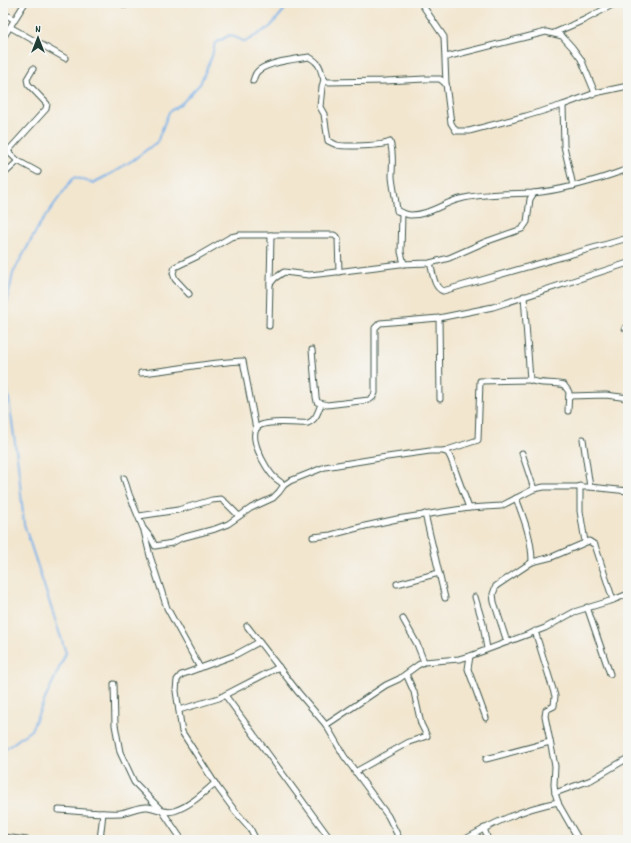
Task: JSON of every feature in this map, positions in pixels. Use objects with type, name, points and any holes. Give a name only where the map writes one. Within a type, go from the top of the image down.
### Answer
[{"type":"street","points":[[3,38],[24,3]]},
{"type":"street","points":[[421,3],[444,37],[446,84],[452,123],[456,131],[468,131],[526,116],[563,105],[595,93],[628,86]]},
{"type":"street","points":[[554,33],[584,20],[616,3]]},
{"type":"street","points":[[3,13],[14,20]]},
{"type":"street","points":[[10,27],[65,58]]},
{"type":"street","points":[[446,58],[546,32],[554,33],[562,36],[581,59],[595,93]]},
{"type":"street","points":[[253,81],[257,72],[270,65],[309,57],[318,62],[324,79],[320,108],[324,114],[328,141],[338,145],[369,146],[385,145],[390,142],[392,178],[397,211],[410,216],[430,211],[461,198],[513,193],[534,193],[591,182],[628,169]]},
{"type":"street","points":[[8,151],[46,110],[47,104],[28,84],[27,79],[33,69]]},
{"type":"street","points":[[324,79],[331,83],[440,79],[446,84]]},
{"type":"street","points":[[563,105],[564,146],[573,186]]},
{"type":"street","points":[[3,147],[18,161],[38,172]]},
{"type":"street","points":[[3,175],[18,161]]},
{"type":"street","points":[[270,284],[275,278],[284,272],[309,275],[430,262],[450,258],[485,242],[522,229],[527,222],[530,199],[534,193]]},
{"type":"street","points":[[402,213],[401,252],[404,264]]},
{"type":"street","points":[[189,294],[175,279],[173,272],[175,267],[240,234],[337,236],[339,272]]},
{"type":"street","points":[[269,326],[271,235]]},
{"type":"street","points":[[430,262],[436,284],[439,289],[443,291],[628,238]]},
{"type":"street","points":[[312,350],[317,402],[327,405],[369,400],[374,397],[375,393],[375,328],[378,324],[439,318],[493,307],[628,263]]},
{"type":"street","points":[[524,296],[530,380]]},
{"type":"street","points":[[439,318],[440,399]]},
{"type":"street","points":[[141,373],[168,371],[220,362],[243,361],[256,429],[255,435],[257,449],[264,463],[274,477],[284,485]]},
{"type":"street","points":[[143,528],[155,546],[172,543],[181,538],[228,524],[239,516],[274,498],[284,485],[325,467],[430,451],[444,451],[478,440],[480,381],[530,380],[543,383],[564,384],[567,388],[568,411]]},
{"type":"street","points":[[568,396],[606,394],[628,398]]},
{"type":"street","points":[[256,429],[259,426],[267,424],[308,423],[313,421],[316,417],[321,404]]},
{"type":"street","points":[[583,439],[590,487]]},
{"type":"street","points":[[444,451],[448,453],[451,459],[469,508]]},
{"type":"street","points":[[522,453],[534,489]]},
{"type":"street","points":[[124,478],[143,528],[150,556],[167,608],[200,668]]},
{"type":"street","points":[[580,486],[580,511],[585,542]]},
{"type":"street","points":[[313,537],[331,535],[365,526],[425,514],[469,508],[501,506],[534,489],[544,487],[580,486],[628,491]]},
{"type":"street","points":[[516,498],[527,526],[532,548],[532,562]]},
{"type":"street","points":[[139,516],[178,510],[212,500],[221,499],[239,516]]},
{"type":"street","points":[[425,514],[445,598]]},
{"type":"street","points":[[507,642],[494,602],[493,594],[496,586],[532,562],[552,557],[590,541],[595,545],[613,600]]},
{"type":"street","points":[[397,584],[439,573]]},
{"type":"street","points":[[326,725],[386,685],[399,679],[424,662],[470,656],[545,628],[574,612],[628,594]]},
{"type":"street","points":[[475,597],[483,624],[487,649]]},
{"type":"street","points":[[587,607],[610,674]]},
{"type":"street","points":[[402,619],[417,644],[424,662]]},
{"type":"street","points":[[247,626],[326,725],[344,756],[388,816],[400,840]]},
{"type":"street","points":[[535,632],[555,696],[554,706],[546,710],[545,716],[555,766],[555,793],[571,828],[579,840]]},
{"type":"street","points":[[256,840],[250,828],[235,811],[215,783],[182,732],[176,691],[177,680],[181,675],[235,654],[259,642]]},
{"type":"street","points":[[470,656],[468,669],[486,718]]},
{"type":"street","points":[[179,710],[219,698],[279,667]]},
{"type":"street","points":[[355,772],[409,742],[427,736],[421,724],[414,692],[406,674]]},
{"type":"street","points":[[114,684],[115,725],[120,752],[134,782],[163,812],[182,840]]},
{"type":"street","points":[[225,695],[330,840]]},
{"type":"street","points":[[486,759],[550,742]]},
{"type":"street","points":[[555,793],[592,780],[628,758]]},
{"type":"street","points":[[59,810],[103,814],[149,807],[163,812],[173,812],[189,805],[215,783]]},
{"type":"street","points":[[464,840],[506,817],[558,802]]},
{"type":"street","points":[[100,840],[103,814]]},
{"type":"street","points":[[484,828],[488,840]]},
{"type":"street","points":[[3,837],[27,840]]},
{"type":"waterway","points":[[3,323],[13,273],[40,224],[74,177],[93,183],[133,160],[157,142],[169,112],[182,103],[200,84],[212,56],[215,43],[230,35],[245,42],[270,27],[290,3]]},
{"type":"waterway","points":[[3,358],[18,464],[24,524],[66,653],[31,730],[3,751]]}]
